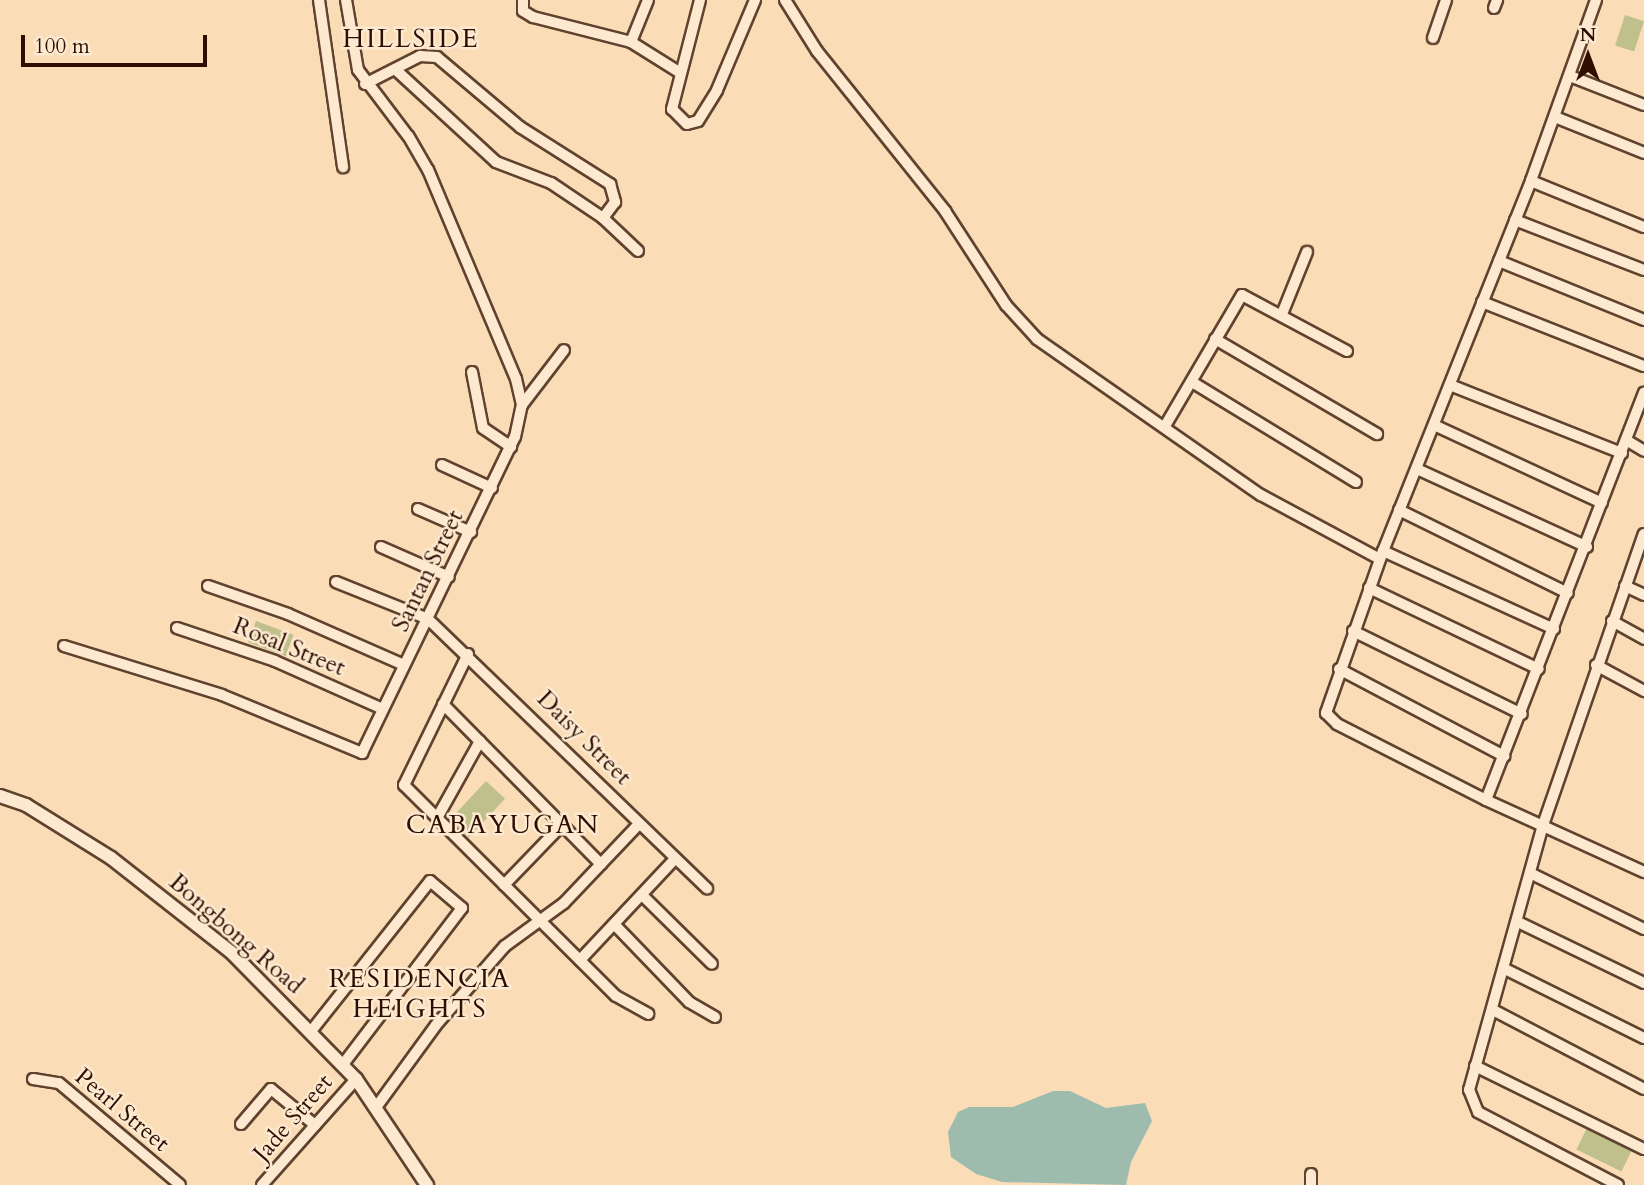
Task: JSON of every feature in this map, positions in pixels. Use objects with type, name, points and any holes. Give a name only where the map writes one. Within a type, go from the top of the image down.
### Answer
[{"type":"street","points":[[319,0],[343,167]]},
{"type":"street","points":[[346,0],[353,55],[365,84],[408,136],[446,207],[523,405]]},
{"type":"street","points":[[523,0],[523,11],[533,17],[631,42],[679,72]]},
{"type":"street","points":[[631,42],[648,0]]},
{"type":"street","points":[[700,0],[679,72],[673,114],[694,124],[717,90],[755,0]]},
{"type":"street","points":[[785,0],[817,51],[945,211],[1020,322],[1055,353],[1165,426],[1261,495],[1381,555],[1554,629]]},
{"type":"street","points":[[1433,37],[1446,0]]},
{"type":"street","points":[[1596,0],[1531,181],[1381,555],[1326,706],[1329,718],[1486,800],[1644,872]]},
{"type":"street","points":[[365,84],[420,56],[437,57],[520,127],[610,184],[615,202],[603,218]]},
{"type":"street","points":[[396,70],[496,163],[507,170],[543,178],[603,218],[638,251]]},
{"type":"street","points":[[1570,76],[1644,105]]},
{"type":"street","points":[[1555,117],[1644,153]]},
{"type":"street","points":[[1531,181],[1644,227]]},
{"type":"street","points":[[1515,220],[1644,270]]},
{"type":"street","points":[[1282,314],[1307,253]]},
{"type":"street","points":[[1499,261],[1644,320]]},
{"type":"street","points":[[1165,426],[1242,295],[1347,351]]},
{"type":"street","points":[[1482,302],[1644,366]]},
{"type":"street","points":[[1215,338],[1377,434]]},
{"type":"street","points":[[523,405],[564,350]]},
{"type":"street","points":[[472,372],[483,428],[511,447]]},
{"type":"street","points":[[1192,382],[1356,482]]},
{"type":"street","points":[[1450,385],[1622,453]]},
{"type":"street","points":[[1486,800],[1587,547],[1644,393]]},
{"type":"street","name":"Santan Street","points":[[64,646],[222,695],[362,753],[511,447],[523,405]]},
{"type":"street","points":[[1434,425],[1602,503]]},
{"type":"street","points":[[1626,440],[1644,451]]},
{"type":"street","points":[[442,465],[492,488]]},
{"type":"street","points":[[1417,469],[1587,547]]},
{"type":"street","points":[[418,509],[471,532]]},
{"type":"street","points":[[1399,510],[1568,593]]},
{"type":"street","points":[[1618,1185],[1478,1111],[1469,1098],[1475,1066],[1506,969],[1543,825],[1596,665],[1644,534]]},
{"type":"street","points":[[382,547],[449,577]]},
{"type":"street","name":"Daisy Street","points":[[336,582],[428,619],[468,654],[707,888]]},
{"type":"street","points":[[208,586],[288,614],[404,665]]},
{"type":"street","points":[[1625,586],[1644,596]]},
{"type":"street","points":[[1369,588],[1539,669]]},
{"type":"street","points":[[1612,621],[1644,639]]},
{"type":"street","name":"Rosal Street","points":[[177,628],[275,661],[383,709]]},
{"type":"street","points":[[1353,631],[1521,714]]},
{"type":"street","points":[[468,654],[404,785],[617,996],[648,1014]]},
{"type":"street","points":[[1596,665],[1644,691]]},
{"type":"street","points":[[1339,669],[1504,756]]},
{"type":"street","points":[[443,704],[601,864]]},
{"type":"street","points":[[437,818],[480,741]]},
{"type":"street","name":"Bongbong Road","points":[[0,796],[26,805],[173,902],[312,1030],[343,1064],[377,1106],[427,1185]]},
{"type":"street","points":[[377,1106],[455,1002],[505,946],[541,922],[639,824]]},
{"type":"street","points":[[504,885],[562,825]]},
{"type":"street","points":[[580,960],[675,859]]},
{"type":"street","points":[[1530,873],[1644,929]]},
{"type":"street","points":[[312,1030],[430,881],[462,908],[343,1064]]},
{"type":"street","points":[[642,895],[712,964]]},
{"type":"street","points":[[1518,922],[1644,983]]},
{"type":"street","points":[[614,924],[689,1002],[715,1017]]},
{"type":"street","points":[[1506,969],[1644,1038]]},
{"type":"street","points":[[1493,1010],[1644,1089]]},
{"type":"street","points":[[1475,1066],[1644,1149]]},
{"type":"street","name":"Pearl Street","points":[[33,1079],[59,1083],[180,1185]]},
{"type":"street","name":"Jade Street","points":[[262,1185],[356,1079]]},
{"type":"street","points":[[241,1124],[271,1090],[316,1125]]},
{"type":"green space","points":[[1625,15],[1644,21],[1634,52],[1615,45]]},
{"type":"green space","points":[[256,621],[294,635],[286,656],[248,643]]},
{"type":"green space","points":[[486,781],[505,799],[469,837],[450,820]]},
{"type":"green space","points":[[1587,1128],[1632,1150],[1621,1171],[1576,1150]]},
{"type":"shaded area","points":[[1053,1091],[1070,1091],[1106,1108],[1145,1103],[1152,1121],[1131,1162],[1126,1185],[1002,1182],[976,1174],[951,1157],[948,1132],[958,1112],[969,1107],[1013,1107]]},
{"type":"district","name":"HILLSIDE","points":[[411,39]]},
{"type":"district","name":"CABAYUGAN","points":[[503,825]]},
{"type":"district","name":"RESIDENCIA HEIGHTS","points":[[420,994]]}]
